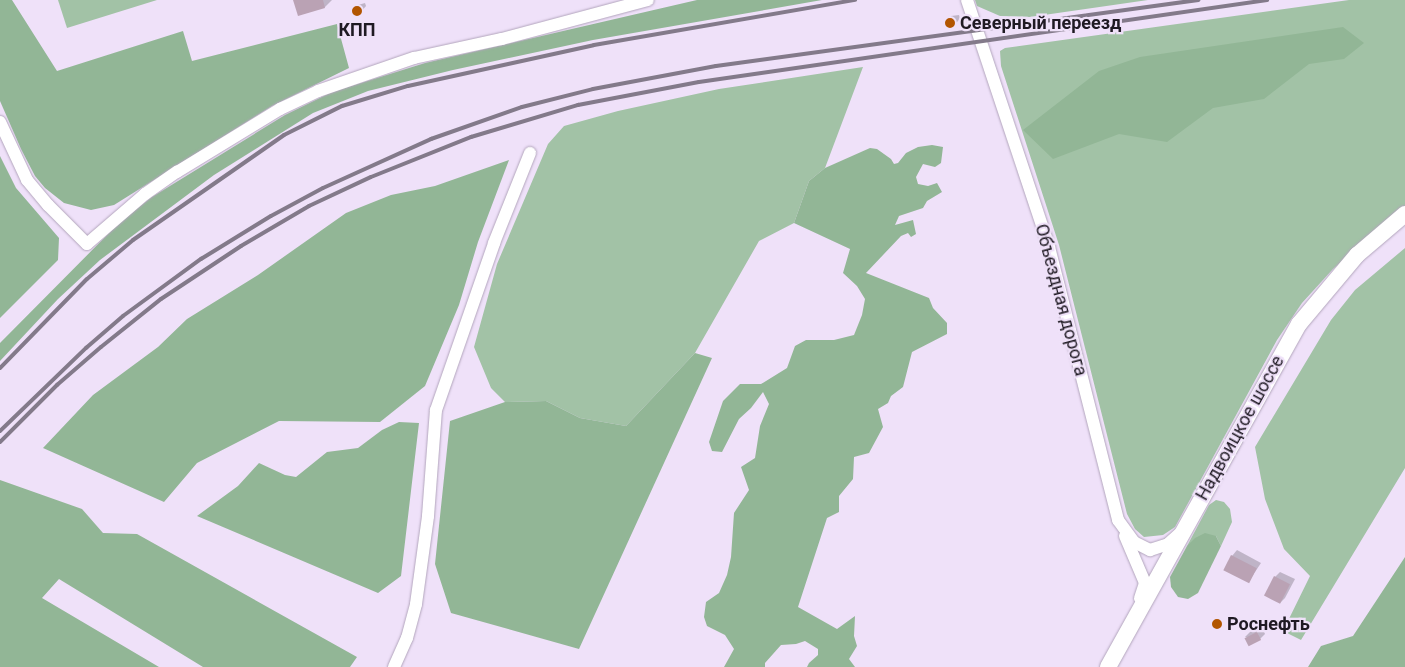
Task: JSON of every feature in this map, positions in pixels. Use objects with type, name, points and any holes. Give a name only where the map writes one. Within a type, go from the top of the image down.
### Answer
[{"type":"main road","name":"Надвоицкое шоссе","points":[[1108,667],[1299,324],[1357,255],[1405,214]]},
{"type":"street","points":[[0,122],[27,180],[48,205],[87,244],[145,194],[177,172],[280,110],[318,91],[414,58],[502,39],[648,0]]},
{"type":"street","name":"Объездная дорога","points":[[967,0],[1049,247],[1118,520],[1134,542],[1150,550],[1168,544],[1185,528]]},
{"type":"street","points":[[394,667],[407,638],[416,604],[428,516],[436,410],[494,243],[530,153]]},
{"type":"street","points":[[1118,520],[1145,583],[1129,629]]},
{"type":"green space","points":[[0,0],[12,0],[57,71],[183,31],[192,61],[337,24],[349,68],[272,106],[114,205],[91,210],[64,203],[45,188],[35,176],[21,149],[0,101]]},
{"type":"green space","points":[[58,0],[157,0],[67,28]]},
{"type":"green space","points":[[697,0],[822,0],[593,40],[453,70],[368,91],[313,113],[214,175],[100,260],[58,299],[0,361],[0,343],[121,221],[152,197],[285,115],[332,92],[425,63]]},
{"type":"green space","points":[[975,0],[1148,0],[1030,17],[1000,16],[977,6]]},
{"type":"green space","points":[[1349,0],[1405,0],[1405,206],[1333,269],[1302,303],[1277,340],[1175,527],[1163,535],[1144,537],[1135,529],[1127,514],[1059,245],[1001,66],[1000,51],[1005,48]]},
{"type":"green space","points":[[1343,27],[1364,43],[1344,59],[1309,64],[1264,99],[1213,108],[1167,142],[1119,134],[1053,159],[1023,130],[1099,71],[1140,57]]},
{"type":"green space","points":[[863,67],[825,168],[809,181],[794,223],[759,241],[695,353],[626,426],[580,418],[546,401],[505,402],[491,388],[474,347],[497,264],[548,144],[564,126],[618,111],[719,89]]},
{"type":"green space","points":[[932,145],[943,147],[941,163],[935,167],[923,164],[916,177],[918,184],[928,186],[937,183],[942,192],[927,201],[923,208],[899,216],[895,225],[913,220],[916,234],[911,237],[908,233],[901,236],[866,273],[929,298],[933,308],[947,323],[947,334],[912,352],[903,387],[891,396],[888,403],[878,409],[883,427],[869,453],[854,457],[853,479],[839,496],[839,512],[827,518],[798,607],[837,629],[855,616],[854,636],[857,646],[849,659],[855,667],[807,667],[818,655],[818,649],[805,641],[781,645],[765,663],[765,667],[724,667],[734,649],[725,635],[707,626],[704,617],[706,602],[719,593],[727,575],[731,557],[734,513],[749,490],[741,467],[755,458],[760,426],[769,404],[763,392],[751,408],[739,419],[722,452],[712,451],[709,442],[723,401],[740,384],[761,384],[787,368],[795,346],[806,340],[834,340],[854,335],[862,315],[865,299],[857,286],[843,273],[850,249],[794,223],[809,181],[825,168],[870,148],[877,149],[891,159],[894,164],[898,163],[906,153],[918,147]]},
{"type":"green space","points":[[0,156],[16,188],[59,238],[58,260],[0,318]]},
{"type":"green space","points":[[509,160],[478,242],[459,305],[425,386],[380,422],[279,421],[197,463],[164,502],[43,448],[93,395],[158,347],[187,319],[258,275],[346,213],[391,195],[435,186]]},
{"type":"green space","points":[[1405,248],[1405,468],[1301,640],[1283,631],[1310,576],[1284,549],[1265,499],[1255,447],[1331,320],[1355,290]]},
{"type":"green space","points":[[695,353],[712,358],[579,649],[451,613],[435,564],[450,421],[505,402],[546,401],[580,418],[626,426]]},
{"type":"green space","points":[[399,422],[419,423],[401,576],[378,593],[197,516],[238,486],[259,463],[285,475],[296,477],[327,452],[358,448],[382,430]]},
{"type":"green space","points":[[0,480],[82,509],[103,533],[137,534],[357,657],[350,667],[203,667],[59,579],[42,598],[159,667],[0,667]]},
{"type":"green space","points":[[1216,500],[1224,502],[1230,509],[1232,522],[1221,546],[1216,536],[1187,546],[1209,505]]},
{"type":"green space","points":[[1205,533],[1216,536],[1221,546],[1198,593],[1188,599],[1178,597],[1171,587],[1170,577],[1187,546],[1195,538]]},
{"type":"green space","points":[[1405,557],[1405,667],[1308,667],[1321,646],[1353,636]]},
{"type":"building","points":[[293,0],[323,0],[325,8],[298,16]]},
{"type":"building","name":"Северный переезд","points":[[954,19],[956,25],[946,28],[944,22]]},
{"type":"building","points":[[1231,555],[1257,568],[1249,583],[1223,570]]},
{"type":"building","points":[[1274,576],[1290,584],[1280,604],[1264,596]]},
{"type":"building","points":[[1257,632],[1261,640],[1249,646],[1245,638]]},
{"type":"railway","points":[[0,368],[87,279],[133,240],[284,135],[342,106],[408,86],[594,45],[855,0]]},
{"type":"railway","points":[[0,431],[86,348],[123,316],[201,259],[271,216],[323,188],[431,139],[522,107],[593,89],[716,66],[1199,0]]},
{"type":"railway","points":[[0,442],[57,385],[101,347],[161,299],[241,246],[309,206],[371,177],[471,137],[578,105],[699,82],[1267,0]]},
{"type":"place","name":"КПП","points":[[357,11]]},
{"type":"place","name":"Северный переезд","points":[[950,23]]},
{"type":"place","name":"Роснефть","points":[[1217,624]]}]
